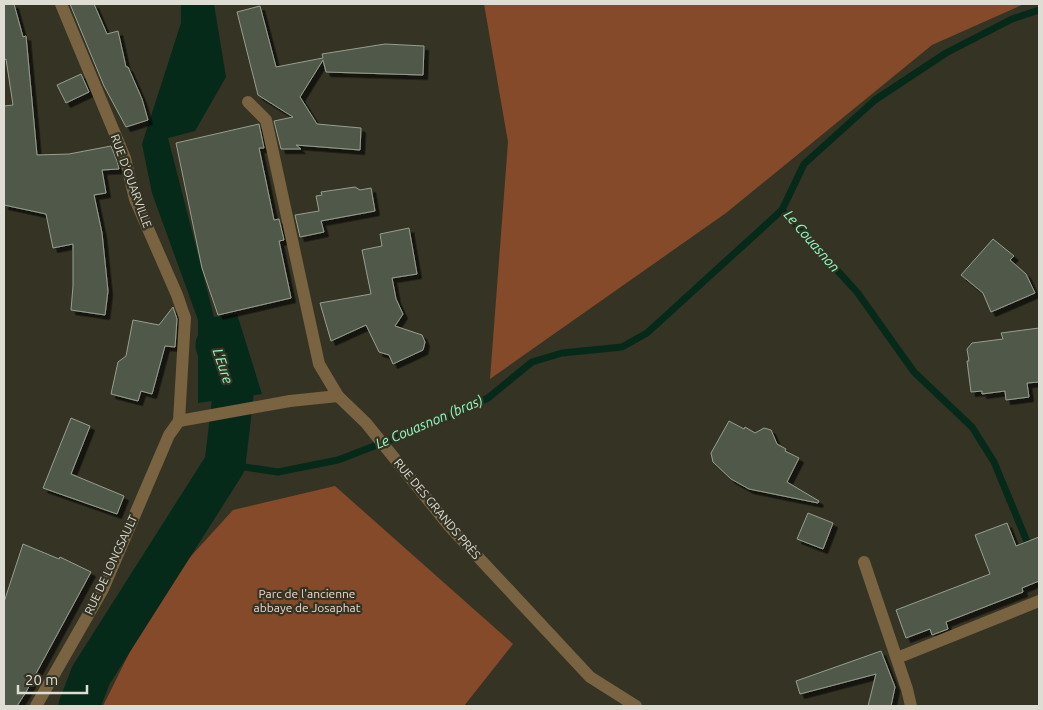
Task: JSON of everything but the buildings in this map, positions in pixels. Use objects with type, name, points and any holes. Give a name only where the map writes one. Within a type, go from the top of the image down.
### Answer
[{"type":"street","name":"RUE D'OUARVILLE","points":[[61,4],[124,158],[135,199],[177,296],[184,318],[179,421]]},
{"type":"street","name":"RUE DES GRANDS PRÈS","points":[[248,102],[266,120],[320,364],[338,396],[366,423],[450,527],[590,677],[636,706]]},
{"type":"street","points":[[179,421],[192,417],[338,396]]},
{"type":"street","name":"RUE DE LONGSAULT","points":[[36,706],[103,589],[169,436],[179,421]]},
{"type":"street","points":[[864,562],[907,689],[910,706]]},
{"type":"street","points":[[897,658],[1039,601]]},
{"type":"green space","points":[[484,4],[1024,4],[932,45],[726,213],[490,379],[508,142]]},
{"type":"green space","name":"Parc de l'ancienne abbaye de Josaphat","points":[[335,486],[513,644],[464,706],[103,706],[161,589],[233,510]]},
{"type":"water","points":[[181,4],[214,4],[226,77],[195,131],[168,138],[214,317],[237,314],[262,394],[198,403],[198,320],[152,193],[142,144],[181,23]]},
{"type":"waterway","name":"Le Couasnon (bras)","points":[[225,464],[278,472],[338,460],[439,421],[488,398],[532,362],[562,353],[622,347],[647,333],[782,210],[804,164],[875,100],[946,53],[1012,19],[1039,10]]},
{"type":"waterway","name":"Le Couasnon","points":[[782,210],[857,292],[914,372],[972,427],[994,462],[1028,544]]},
{"type":"waterway","name":"L'Eure","points":[[79,706],[91,675],[225,464],[233,396],[216,345]]}]
